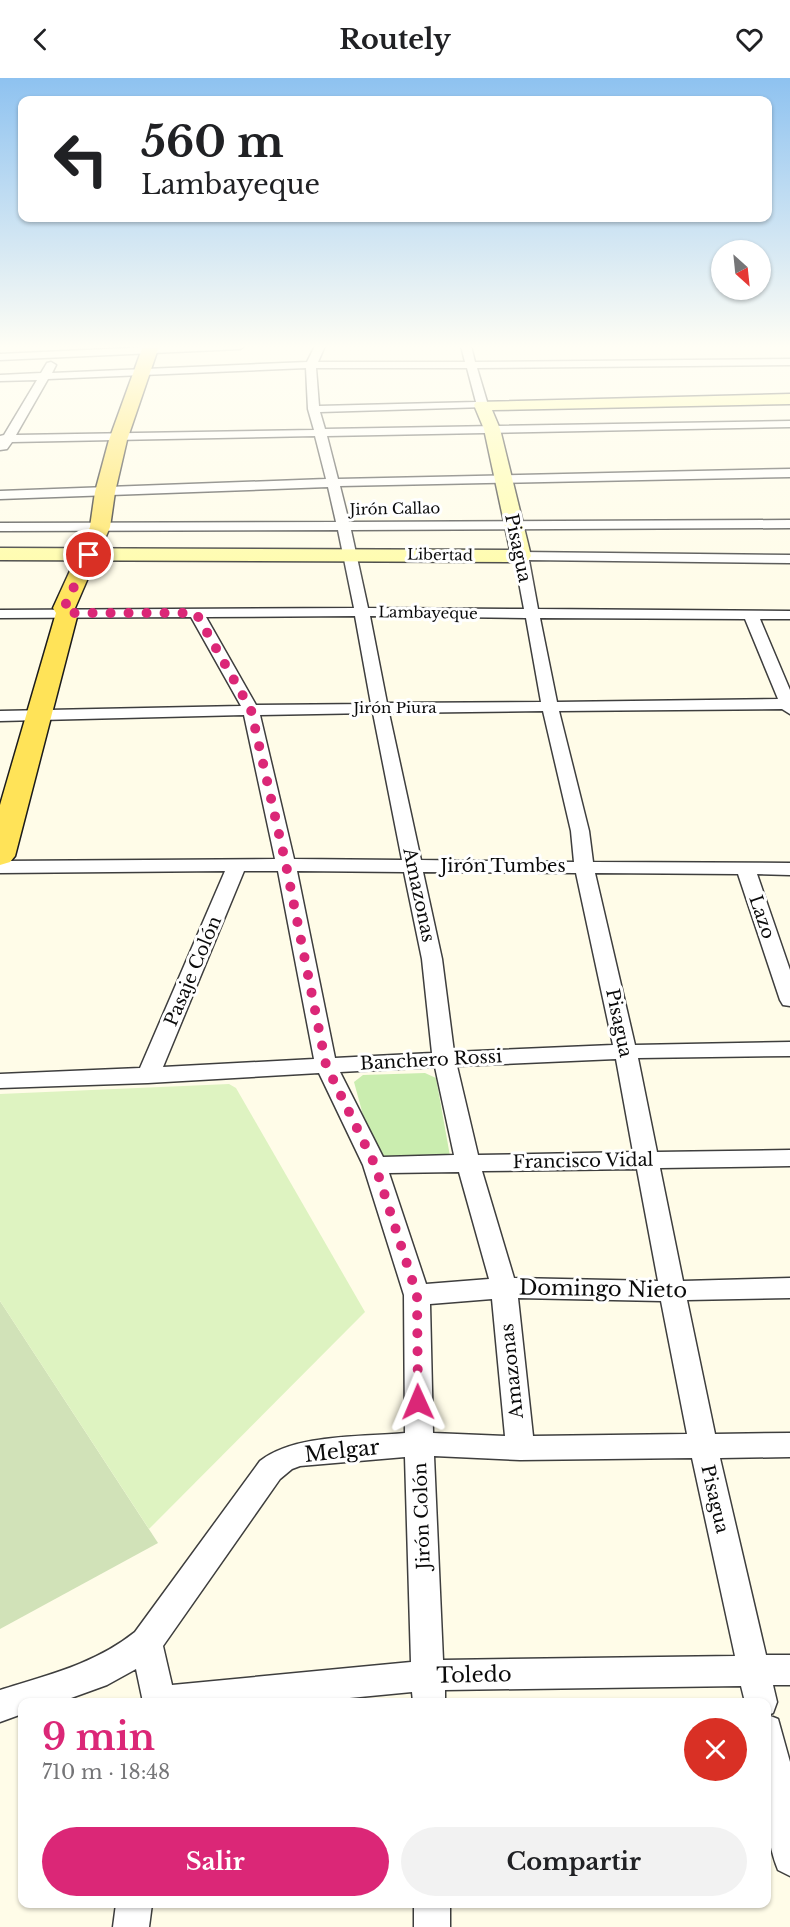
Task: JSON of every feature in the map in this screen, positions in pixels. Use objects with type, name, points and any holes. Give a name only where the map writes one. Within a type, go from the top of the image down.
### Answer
[{"type":"main road","points":[[0,856],[67,613],[74,608],[104,527],[109,492],[125,432]]},
{"type":"street","points":[[0,451],[5,438],[350,432]]},
{"type":"street","name":"Pisagua","points":[[493,432],[501,478],[521,556],[550,707],[580,831],[584,866],[625,1050],[703,1445],[759,1698]]},
{"type":"street","name":"Amazonas","points":[[319,433],[345,526],[432,959],[444,1059],[468,1163],[504,1288],[520,1448]]},
{"type":"street","points":[[0,495],[501,478],[790,472]]},
{"type":"street","name":"Jirón Callao","points":[[0,527],[790,524]]},
{"type":"street","name":"Libertad","points":[[0,554],[351,554],[790,559]]},
{"type":"street","name":"Lambayeque","points":[[0,614],[362,612],[531,615],[790,615]]},
{"type":"street","name":"Jirón Colón","points":[[196,613],[251,710],[286,865],[326,1065],[375,1165],[417,1295],[419,1444],[429,1689]]},
{"type":"street","points":[[752,615],[789,705]]},
{"type":"street","name":"Jirón Piura","points":[[0,716],[251,710],[789,705]]},
{"type":"street","name":"Pasaje Colón","points":[[148,1076],[237,865]]},
{"type":"street","name":"Jirón Tumbes","points":[[0,867],[286,865],[790,869]]},
{"type":"street","name":"Lazo","points":[[746,869],[790,1000]]},
{"type":"street","name":"Banchero Rossi","points":[[0,1081],[148,1076],[625,1050],[790,1049]]},
{"type":"street","name":"Francisco Vidal","points":[[375,1165],[790,1158]]},
{"type":"street","name":"Domingo Nieto","points":[[417,1295],[504,1288],[673,1291],[790,1288]]},
{"type":"street","name":"Melgar","points":[[23,1698],[90,1675],[118,1662],[146,1642],[270,1470],[282,1460],[300,1454],[419,1444],[520,1448],[790,1445]]},
{"type":"street","points":[[146,1642],[158,1698]]},
{"type":"street","name":"Toledo","points":[[242,1698],[753,1670],[790,1670]]},
{"type":"street","name":"Melgar","points":[[0,1706],[18,1700]]},
{"type":"street","points":[[771,1752],[780,1792],[790,1858]]},
{"type":"street","points":[[131,1927],[133,1908]]},
{"type":"street","points":[[432,1908],[432,1927]]},
{"type":"green space","points":[[425,1073],[436,1078],[450,1156],[375,1159],[354,1082],[363,1075]]},
{"type":"green space","points":[[229,1084],[236,1088],[365,1312],[149,1529],[0,1301],[0,1094]]},
{"type":"green space","points":[[0,1301],[158,1543],[0,1629]]},
{"type":"route","points":[[89,555],[64,608],[67,613],[196,613],[251,710],[286,865],[326,1065],[375,1165],[417,1295],[418,1402]]}]
